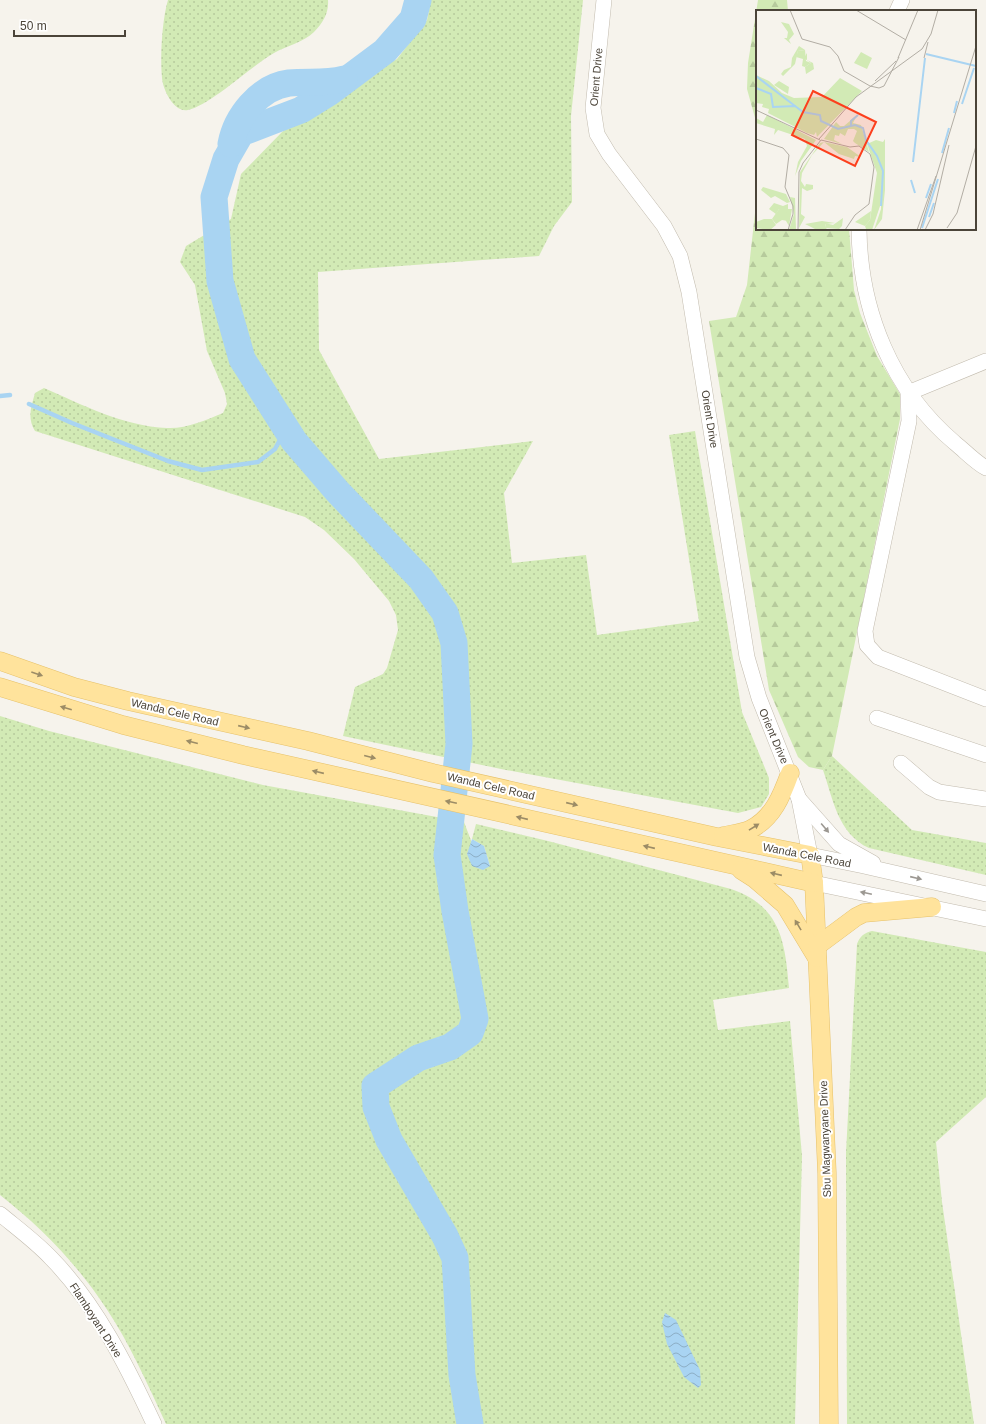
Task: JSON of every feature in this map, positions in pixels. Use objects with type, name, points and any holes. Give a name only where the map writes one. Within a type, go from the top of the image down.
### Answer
[{"type":"main road","name":"Wanda Cele Road","points":[[0,661],[74,687],[128,701],[308,742],[434,773],[717,837],[810,855]]},
{"type":"main road","points":[[0,687],[123,725],[424,796],[814,883]]},
{"type":"main road","points":[[717,837],[750,830],[762,821],[774,810],[783,794],[790,773]]},
{"type":"main road","name":"Sbu Magwanyane Drive","points":[[810,855],[814,883],[827,1173],[829,1424]]},
{"type":"main road","points":[[731,864],[756,879],[785,905],[817,952],[856,917],[864,913],[932,907]]},
{"type":"street","name":"Orient Drive","points":[[604,0],[593,108],[597,134],[609,154],[664,226],[680,256],[690,292],[748,657],[759,698],[790,773],[799,799],[810,855]]},
{"type":"street","points":[[897,10],[902,0]]},
{"type":"street","points":[[859,230],[862,275],[866,297],[875,327],[888,357],[908,393],[944,434],[986,468]]},
{"type":"street","points":[[908,393],[986,361]]},
{"type":"street","points":[[908,393],[909,421],[865,631],[865,639],[871,651],[878,657],[986,699]]},
{"type":"street","points":[[877,718],[986,755]]},
{"type":"street","points":[[901,763],[929,787],[940,792],[986,798]]},
{"type":"street","points":[[799,799],[839,844],[888,872]]},
{"type":"street","name":"Wanda Cele Road","points":[[810,855],[986,894]]},
{"type":"street","points":[[814,883],[986,919]]},
{"type":"street","name":"Flamboyant Drive","points":[[0,1214],[51,1258],[77,1288],[118,1354],[154,1424]]},
{"type":"green space","points":[[168,0],[328,0],[328,5],[323,21],[310,35],[274,53],[208,101],[197,107],[183,110],[178,108],[170,100],[162,78],[162,39],[164,18]]},
{"type":"green space","points":[[431,0],[583,0],[571,116],[572,202],[554,226],[539,256],[318,272],[319,350],[379,459],[533,441],[504,493],[512,563],[586,555],[597,635],[699,621],[669,435],[695,431],[742,712],[769,778],[769,794],[761,807],[738,813],[501,769],[343,736],[355,687],[383,674],[387,668],[398,630],[396,615],[389,601],[354,559],[324,530],[305,517],[35,431],[31,422],[30,412],[35,393],[44,388],[104,414],[151,426],[167,428],[181,427],[196,424],[223,413],[227,404],[225,393],[207,351],[195,285],[180,262],[186,246],[231,219],[241,174],[282,132],[325,101],[397,59],[427,20]]},
{"type":"green space","points":[[758,0],[787,0],[788,10],[756,10]]},
{"type":"green space","points":[[756,13],[756,121],[747,89],[748,63]]},
{"type":"green space","points":[[756,204],[756,230],[849,230],[854,290],[860,313],[877,356],[900,394],[900,419],[832,756],[823,770],[809,767],[798,757],[769,690],[709,321],[736,317],[747,285]]},
{"type":"green space","points":[[0,716],[49,731],[263,785],[464,822],[472,843],[467,854],[490,866],[484,846],[472,839],[476,824],[548,841],[731,889],[748,896],[761,905],[777,928],[782,941],[789,988],[713,1000],[718,1030],[790,1021],[802,1156],[795,1424],[166,1424],[131,1350],[95,1292],[58,1247],[30,1220],[0,1195]]},
{"type":"green space","points":[[832,756],[912,830],[986,843],[986,875],[869,848],[859,842],[843,825],[838,815],[823,770]]},
{"type":"green space","points":[[872,931],[986,952],[986,1097],[936,1142],[942,1202],[974,1424],[847,1424],[846,1153],[857,944],[863,935]]},
{"type":"water","points":[[472,839],[484,846],[490,866],[483,870],[472,866],[467,854]]},
{"type":"water","points":[[665,1313],[676,1320],[700,1370],[701,1385],[698,1388],[684,1377],[667,1344],[662,1322]]},
{"type":"waterway","points":[[418,0],[413,19],[385,51],[330,92],[301,110],[241,133],[226,159],[214,197],[220,281],[242,359],[294,441],[337,491],[421,579],[445,613],[454,643],[459,744],[447,855],[455,911],[475,1019],[470,1033],[450,1047],[418,1058],[375,1086],[376,1107],[389,1140],[445,1236],[455,1258],[462,1375],[470,1424]]},
{"type":"waterway","points":[[231,144],[238,124],[244,114],[251,105],[268,90],[289,83],[344,79]]},
{"type":"waterway","points":[[0,396],[10,395]]},
{"type":"waterway","points":[[29,404],[72,423],[168,461],[202,470],[258,462],[275,449],[286,429]]}]
